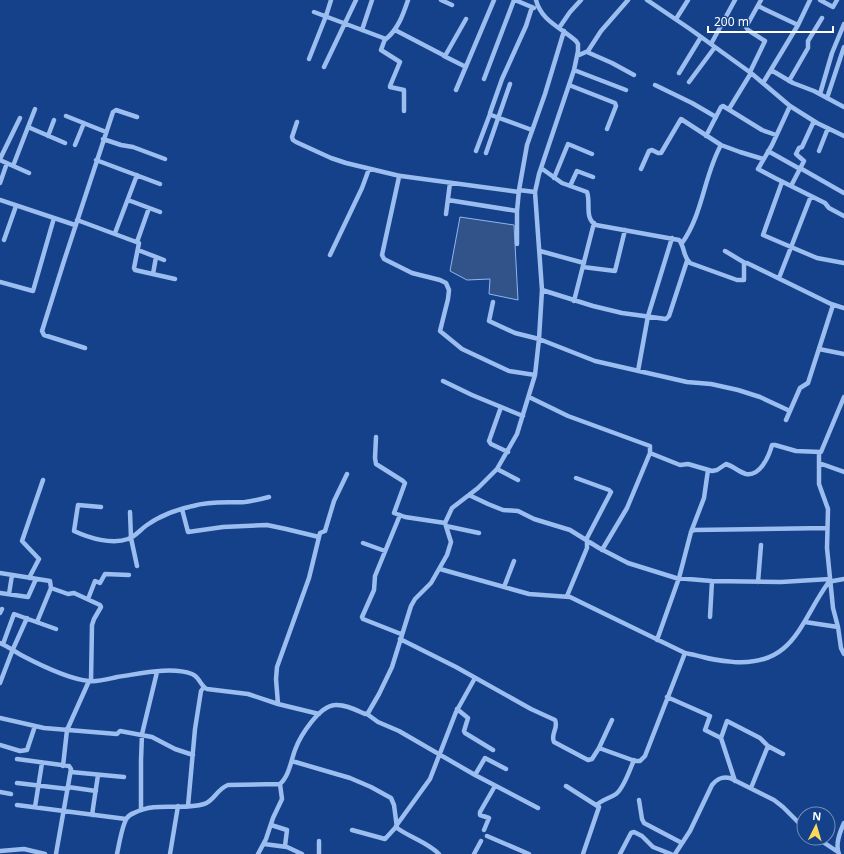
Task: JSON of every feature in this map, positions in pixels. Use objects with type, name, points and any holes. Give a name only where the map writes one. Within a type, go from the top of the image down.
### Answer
[{"type":"street","points":[[309,59],[331,0]]},
{"type":"street","points":[[324,67],[356,0]]},
{"type":"street","points":[[362,30],[372,0]]},
{"type":"street","points":[[314,12],[387,39],[395,30],[408,0]]},
{"type":"street","points":[[441,0],[452,5]]},
{"type":"street","points":[[456,90],[494,0]]},
{"type":"street","points":[[484,79],[514,0],[539,9]]},
{"type":"street","points":[[367,714],[379,694],[392,666],[411,606],[415,599],[431,583],[447,555],[450,544],[445,525],[452,508],[470,495],[497,469],[508,452],[519,428],[535,375],[542,290],[535,192],[541,168],[574,70],[577,56],[577,42],[546,18],[539,9],[536,0]]},
{"type":"street","points":[[559,28],[570,12],[581,0]]},
{"type":"street","points":[[577,56],[587,52],[605,26],[628,0]]},
{"type":"street","points":[[647,0],[715,47],[763,83],[790,106],[814,121],[844,136]]},
{"type":"street","points":[[676,19],[688,0]]},
{"type":"street","points":[[710,44],[735,0]]},
{"type":"street","points":[[729,109],[750,73],[765,41],[746,29],[761,0]]},
{"type":"street","points":[[763,83],[798,25],[810,0]]},
{"type":"street","points":[[820,0],[833,7],[837,0]]},
{"type":"street","points":[[758,6],[798,25]]},
{"type":"street","points":[[476,151],[502,79],[526,26],[532,7]]},
{"type":"street","points":[[789,81],[808,48],[808,41],[822,18]]},
{"type":"street","points":[[444,56],[447,55],[466,19]]},
{"type":"street","points":[[820,94],[832,53],[844,24]]},
{"type":"street","points":[[395,30],[466,67]]},
{"type":"street","points":[[517,244],[517,211],[519,191],[527,145],[545,94],[564,31]]},
{"type":"street","points":[[679,73],[701,37]]},
{"type":"street","points":[[384,39],[381,51],[400,62],[390,87],[404,90],[404,111]]},
{"type":"street","points":[[689,82],[715,47]]},
{"type":"street","points":[[827,98],[844,47]]},
{"type":"street","points":[[587,52],[612,62],[634,75]]},
{"type":"street","points":[[574,70],[626,90]]},
{"type":"street","points":[[772,70],[789,81],[844,106]]},
{"type":"street","points":[[486,153],[510,84]]},
{"type":"street","points":[[569,85],[615,103],[616,106],[607,129]]},
{"type":"street","points":[[655,85],[716,117]]},
{"type":"street","points":[[706,136],[722,106],[724,106],[762,130],[776,136]]},
{"type":"street","points":[[790,106],[758,169],[825,203],[829,208],[844,216]]},
{"type":"street","points":[[13,166],[35,109]]},
{"type":"street","points":[[85,348],[44,335],[42,333],[96,160],[114,111],[137,117]]},
{"type":"street","points":[[490,114],[532,130]]},
{"type":"street","points":[[66,116],[106,132]]},
{"type":"street","points":[[20,118],[0,160],[29,173]]},
{"type":"street","points":[[641,170],[650,150],[660,153],[680,119],[721,144],[763,159]]},
{"type":"street","points":[[48,136],[54,120]]},
{"type":"street","points":[[791,186],[804,161],[796,154],[799,148],[802,147],[814,121]]},
{"type":"street","points":[[297,122],[292,137],[293,140],[331,158],[400,176],[535,192]]},
{"type":"street","points":[[75,145],[84,123]]},
{"type":"street","points":[[28,127],[65,143]]},
{"type":"street","points":[[820,151],[828,128]]},
{"type":"street","points":[[103,139],[119,145],[133,147],[166,159]]},
{"type":"street","points":[[554,178],[568,144],[592,154]]},
{"type":"street","points":[[682,243],[688,234],[703,194],[714,157],[721,144]]},
{"type":"street","points":[[768,151],[844,193]]},
{"type":"street","points":[[96,160],[160,184]]},
{"type":"street","points":[[0,183],[7,163]]},
{"type":"street","points":[[541,168],[554,178],[587,193],[589,214],[596,225],[679,240],[682,243],[686,261],[668,318],[664,320],[648,316],[622,313],[574,301],[542,290]]},
{"type":"street","points":[[330,255],[360,193],[369,169]]},
{"type":"street","points":[[570,186],[577,171],[593,176]]},
{"type":"street","points":[[114,233],[137,175]]},
{"type":"street","points":[[400,176],[382,257],[412,273],[446,283],[449,290],[448,299],[440,331],[462,349],[509,371],[535,375]]},
{"type":"street","points":[[782,182],[762,235],[817,258],[844,263]]},
{"type":"street","points":[[446,214],[450,183]]},
{"type":"street","points":[[778,278],[792,247],[811,196]]},
{"type":"street","points":[[0,200],[75,225]]},
{"type":"street","points":[[128,200],[160,212]]},
{"type":"street","points":[[448,200],[517,211]]},
{"type":"street","points":[[4,240],[16,206]]},
{"type":"street","points":[[149,208],[137,242],[139,243],[134,270],[175,279]]},
{"type":"street","points":[[0,282],[33,291],[54,218]]},
{"type":"street","points":[[77,220],[137,242]]},
{"type":"street","points":[[574,301],[594,223]]},
{"type":"street","points":[[540,251],[583,265],[615,271],[625,230]]},
{"type":"street","points":[[638,371],[648,316],[672,238]]},
{"type":"street","points":[[138,250],[164,260]]},
{"type":"street","points":[[724,252],[833,305],[844,308]]},
{"type":"street","points":[[153,274],[156,257]]},
{"type":"street","points":[[686,261],[742,281],[744,279],[745,263]]},
{"type":"street","points":[[493,302],[489,321],[516,333],[539,339],[595,361],[695,383],[711,384],[738,390],[760,397],[790,411]]},
{"type":"street","points":[[786,420],[800,388],[808,383],[833,305]]},
{"type":"street","points":[[819,349],[844,354]]},
{"type":"street","points":[[443,381],[472,395],[523,416]]},
{"type":"street","points":[[529,397],[568,416],[649,445],[650,447],[650,453],[627,508],[602,550]]},
{"type":"street","points":[[650,453],[680,465],[688,464],[715,471],[726,464],[745,474],[754,473],[760,469],[769,454],[772,445],[796,451],[821,452],[844,397]]},
{"type":"street","points":[[502,407],[489,441],[491,444],[508,452]]},
{"type":"street","points":[[376,437],[376,464],[405,483],[394,513],[479,533]]},
{"type":"street","points":[[819,452],[819,484],[828,509],[827,548],[833,608],[841,648],[844,654]]},
{"type":"street","points":[[819,463],[844,472]]},
{"type":"street","points":[[497,469],[518,480]]},
{"type":"street","points":[[657,640],[679,578],[691,532],[704,498],[708,470]]},
{"type":"street","points":[[278,704],[276,686],[277,667],[309,578],[320,532],[325,532],[334,501],[347,474]]},
{"type":"street","points":[[567,596],[587,548],[588,536],[611,492],[610,490],[576,478]]},
{"type":"street","points":[[29,578],[38,559],[22,541],[43,480]]},
{"type":"street","points":[[470,495],[503,510],[518,511],[534,519],[570,530],[602,550],[628,563],[666,576],[712,581],[758,582],[844,579]]},
{"type":"street","points":[[101,507],[78,505],[74,531],[104,540],[120,541],[131,538],[153,521],[182,509],[208,503],[246,502],[269,497]]},
{"type":"street","points":[[182,509],[188,531],[190,532],[223,527],[267,525],[286,528],[319,537]]},
{"type":"street","points":[[130,512],[131,538],[137,566]]},
{"type":"street","points":[[400,515],[376,576],[374,590],[362,618],[401,636],[525,706],[555,720],[556,725],[552,738],[555,743],[589,760],[592,759],[599,748],[612,720]]},
{"type":"street","points":[[691,532],[694,530],[827,528]]},
{"type":"street","points":[[363,543],[386,551]]},
{"type":"street","points":[[758,582],[761,545]]},
{"type":"street","points":[[504,587],[514,561]]},
{"type":"street","points":[[440,569],[536,595],[567,596],[686,654],[733,662],[760,661],[772,656],[786,646],[795,637],[805,622],[826,584],[830,580]]},
{"type":"street","points":[[0,573],[50,582],[51,588],[37,622]]},
{"type":"street","points":[[88,599],[95,581],[100,583],[105,574],[129,575]]},
{"type":"street","points":[[9,594],[12,575]]},
{"type":"street","points":[[0,592],[28,597],[36,579]]},
{"type":"street","points":[[710,617],[712,581]]},
{"type":"street","points":[[51,588],[68,594],[74,593],[101,606],[92,625],[90,681],[68,730],[63,766]]},
{"type":"street","points":[[56,629],[13,614],[1,643],[44,666],[90,681],[157,672],[182,672],[198,678],[204,687],[248,694],[278,704],[319,714]]},
{"type":"street","points":[[0,683],[27,618]]},
{"type":"street","points":[[805,622],[838,627]]},
{"type":"street","points":[[599,748],[634,760],[640,761],[645,756],[667,697],[686,654]]},
{"type":"street","points":[[141,809],[140,760],[142,734],[157,672]]},
{"type":"street","points":[[352,830],[385,839],[396,826],[430,779],[457,709],[475,678]]},
{"type":"street","points":[[188,806],[196,722],[201,692],[204,687]]},
{"type":"street","points":[[667,697],[710,716],[705,730],[721,738]]},
{"type":"street","points":[[258,854],[264,844],[282,799],[280,784],[283,781],[304,731],[319,714],[330,706],[337,705],[367,714],[440,754],[474,775],[538,808]]},
{"type":"street","points":[[457,709],[468,718],[464,731],[465,733],[493,750]]},
{"type":"street","points":[[0,718],[44,728],[117,734],[120,731],[142,734],[156,738],[178,751],[193,755]]},
{"type":"street","points":[[735,781],[721,738],[727,721],[760,738],[768,746],[783,754]]},
{"type":"street","points":[[26,761],[28,748],[35,726]]},
{"type":"street","points":[[0,745],[23,751],[26,751],[28,748]]},
{"type":"street","points":[[750,788],[768,746]]},
{"type":"street","points":[[474,775],[485,758],[506,769]]},
{"type":"street","points":[[17,759],[70,767],[68,788],[56,854]]},
{"type":"street","points":[[597,805],[620,790],[634,760]]},
{"type":"street","points":[[292,761],[350,778],[371,786],[391,798],[394,805],[396,826],[411,837],[428,844],[439,854]]},
{"type":"street","points":[[35,807],[42,763]]},
{"type":"street","points":[[70,772],[124,777]]},
{"type":"street","points":[[92,814],[98,775]]},
{"type":"street","points":[[675,854],[690,831],[715,782],[720,778],[727,778],[735,781],[780,804],[796,820]]},
{"type":"street","points":[[17,783],[96,791]]},
{"type":"street","points":[[117,854],[126,819],[141,809],[155,806],[196,806],[207,803],[219,790],[228,785],[280,784]]},
{"type":"street","points":[[484,830],[489,818],[480,815],[480,812],[495,786]]},
{"type":"street","points":[[566,786],[597,805],[599,809],[583,854]]},
{"type":"street","points":[[0,792],[11,794]]},
{"type":"street","points":[[639,800],[642,820],[644,823],[682,843]]},
{"type":"street","points":[[17,805],[126,819]]},
{"type":"street","points":[[170,854],[178,806]]},
{"type":"street","points":[[839,853],[838,841],[844,822]]},
{"type":"street","points":[[271,825],[288,830],[285,846]]},
{"type":"street","points":[[620,854],[631,833],[634,832],[642,836],[652,847],[671,854]]},
{"type":"street","points":[[487,836],[529,854]]},
{"type":"street","points":[[318,854],[319,841]]},
{"type":"street","points":[[474,854],[481,841]]},
{"type":"street","points":[[264,844],[285,846],[302,854]]},
{"type":"street","points":[[829,846],[839,853]]},
{"type":"street","points":[[0,851],[15,852],[24,849],[45,854]]},
{"type":"water","points":[[460,217],[514,225],[518,300],[489,294],[490,279],[467,280],[450,271]]}]
